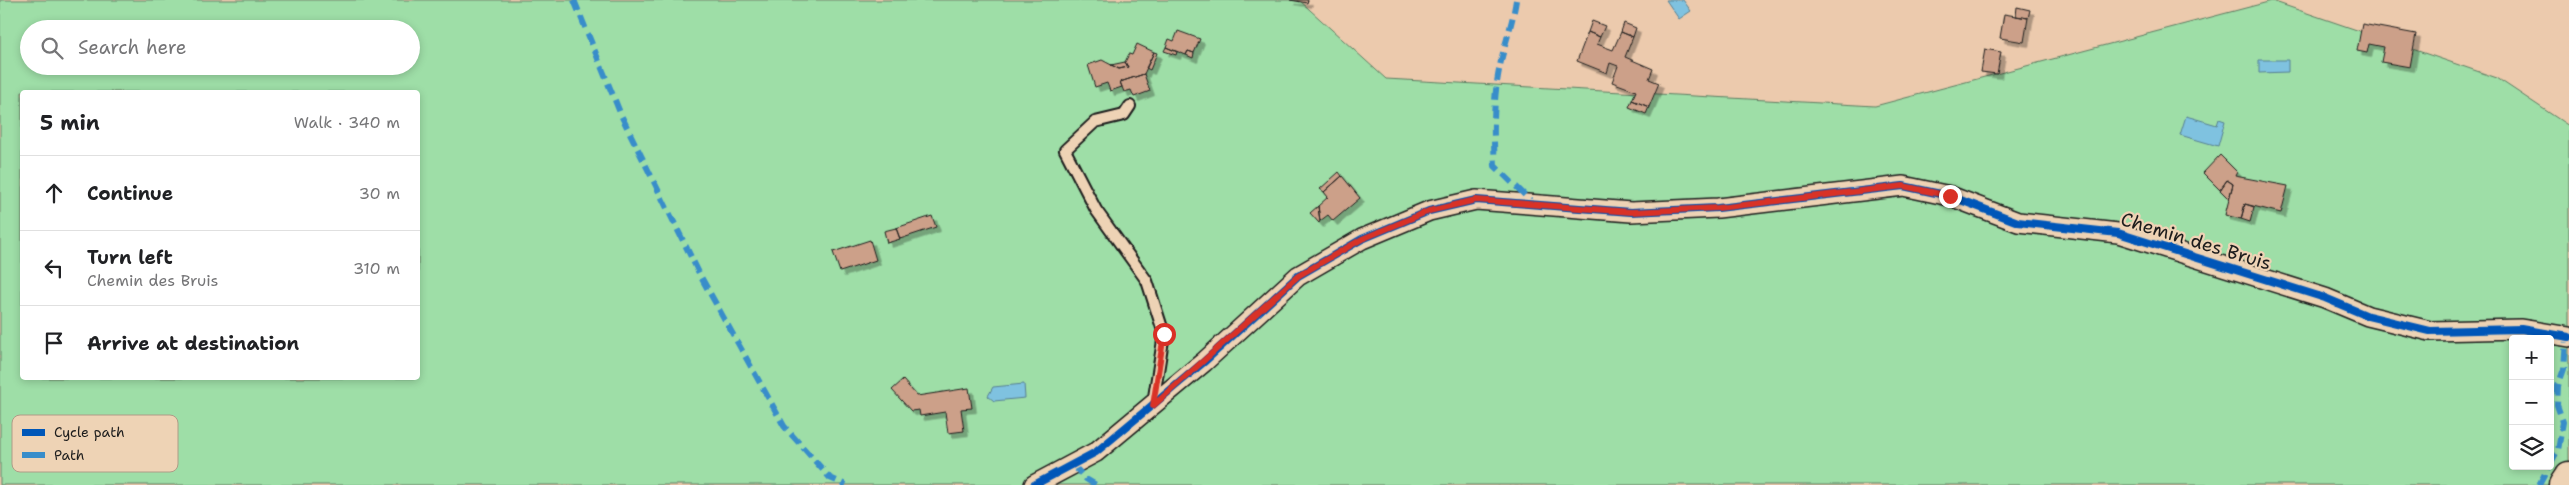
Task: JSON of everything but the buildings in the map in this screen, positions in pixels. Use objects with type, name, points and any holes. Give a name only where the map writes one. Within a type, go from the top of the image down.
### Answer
[{"type":"street","name":"Chemin des Bruis","points":[[1034,485],[1096,452],[1153,406],[1298,276],[1362,239],[1429,211],[1476,200],[1631,212],[1718,208],[1903,186],[1950,196],[2018,222],[2118,232],[2325,298],[2368,316],[2430,331],[2521,329],[2569,337]]},
{"type":"street","points":[[2563,485],[2569,476]]},
{"type":"lane","points":[[1130,106],[1124,114],[1095,122],[1065,150],[1096,210],[1147,281],[1164,334],[1153,406]]},
{"type":"green space","points":[[0,0],[1299,0],[1386,79],[1875,106],[2272,1],[2497,78],[2569,126],[2569,485],[0,485]]},
{"type":"water","points":[[1666,0],[1683,0],[1691,11],[1679,19]]},
{"type":"water","points":[[2259,60],[2288,60],[2288,72],[2259,73]]},
{"type":"water","points":[[2186,116],[2217,125],[2219,119],[2225,121],[2218,146],[2180,135]]},
{"type":"water","points":[[1024,384],[1025,398],[994,401],[988,396],[993,387]]},
{"type":"marked path","points":[[574,0],[621,115],[701,277],[784,426],[830,478],[846,485]]},
{"type":"marked path","points":[[1516,0],[1496,87],[1494,126],[1495,166],[1534,204]]},
{"type":"marked path","points":[[2554,457],[2558,450],[2563,422],[2557,405],[2558,386],[2564,369],[2566,338]]},
{"type":"marked path","points":[[1073,465],[1086,479],[1096,485]]},
{"type":"marked path","points":[[2539,485],[2547,470]]},
{"type":"cycle path","points":[[1034,485],[1096,452],[1204,362],[1298,276],[1362,239],[1429,211],[1476,200],[1631,212],[1718,208],[1903,186],[1950,196],[2018,222],[2118,233],[2325,298],[2368,316],[2430,331],[2521,329],[2569,337]]},
{"type":"route","points":[[1164,334],[1153,406],[1298,276],[1362,239],[1429,211],[1476,200],[1631,212],[1718,208],[1903,186],[1950,196]]}]
